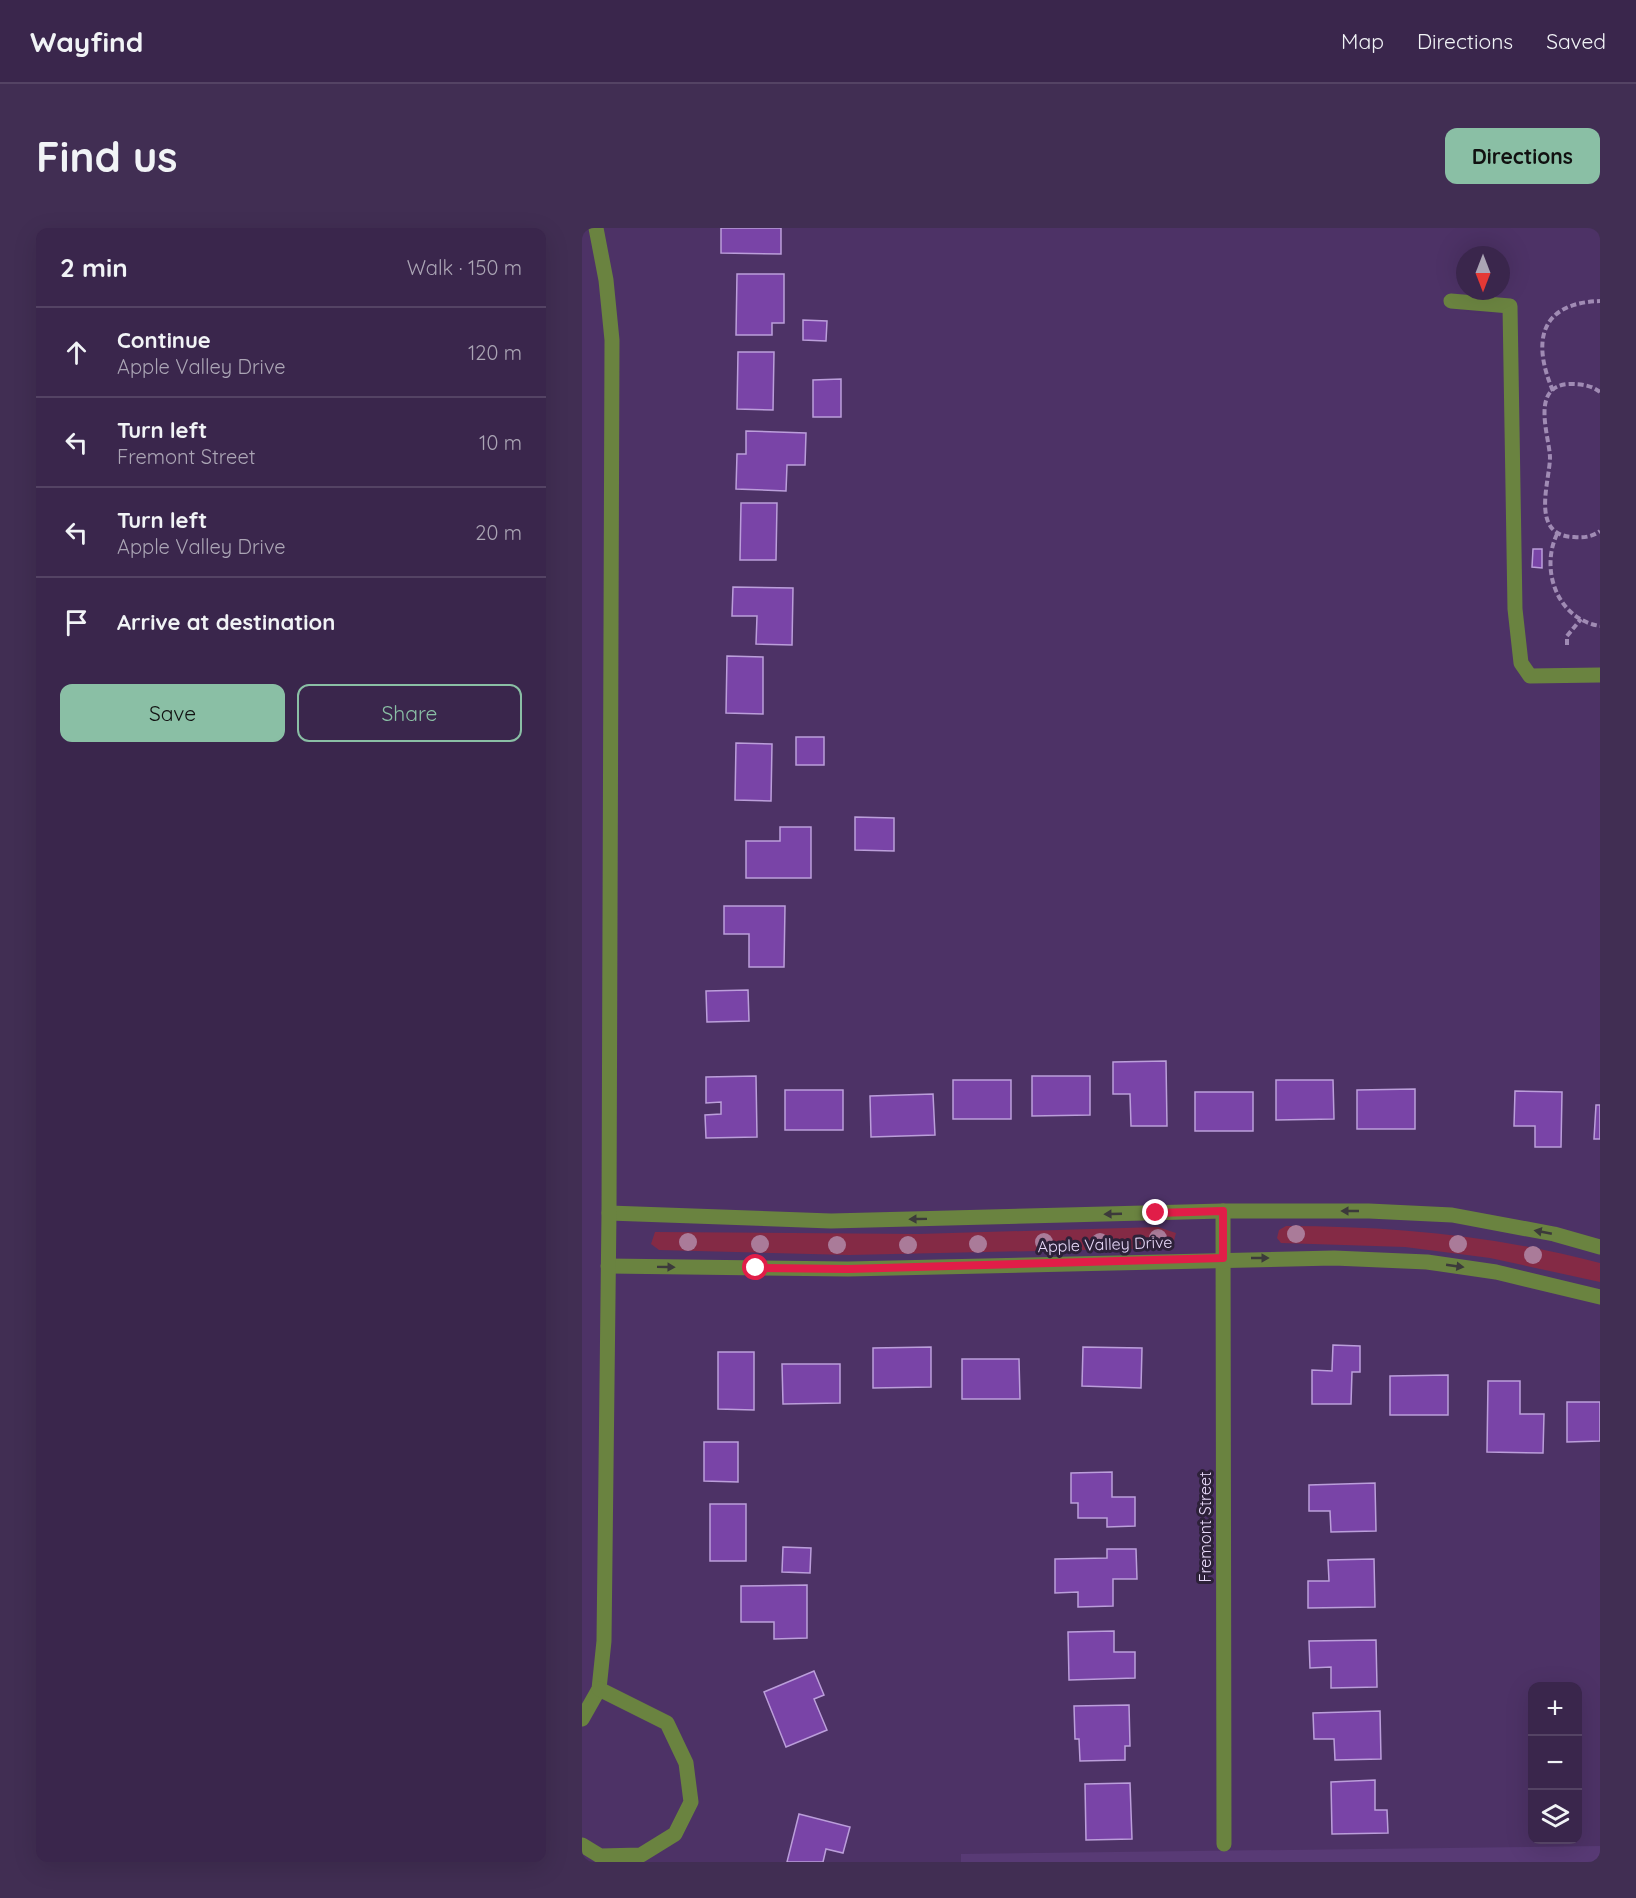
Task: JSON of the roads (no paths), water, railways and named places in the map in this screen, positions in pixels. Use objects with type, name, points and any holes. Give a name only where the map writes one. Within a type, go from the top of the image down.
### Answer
[{"type":"street","points":[[582,1719],[599,1689],[604,1641],[609,1213],[612,340],[606,280],[596,228]]},
{"type":"street","points":[[1451,302],[1510,306],[1515,609],[1521,663],[1530,676],[1600,675]]},
{"type":"street","name":"Apple Valley Drive","points":[[609,1213],[831,1221],[1223,1211],[1369,1211],[1452,1215],[1554,1234],[1600,1247]]},
{"type":"street","name":"Fremont Street","points":[[1223,1211],[1224,1844]]},
{"type":"street","name":"Apple Valley Drive","points":[[608,1266],[848,1269],[1223,1258],[1334,1258],[1427,1262],[1496,1272],[1600,1297]]},
{"type":"street","points":[[582,1845],[600,1856],[641,1856],[675,1834],[691,1802],[686,1763],[667,1723],[599,1689]]}]
